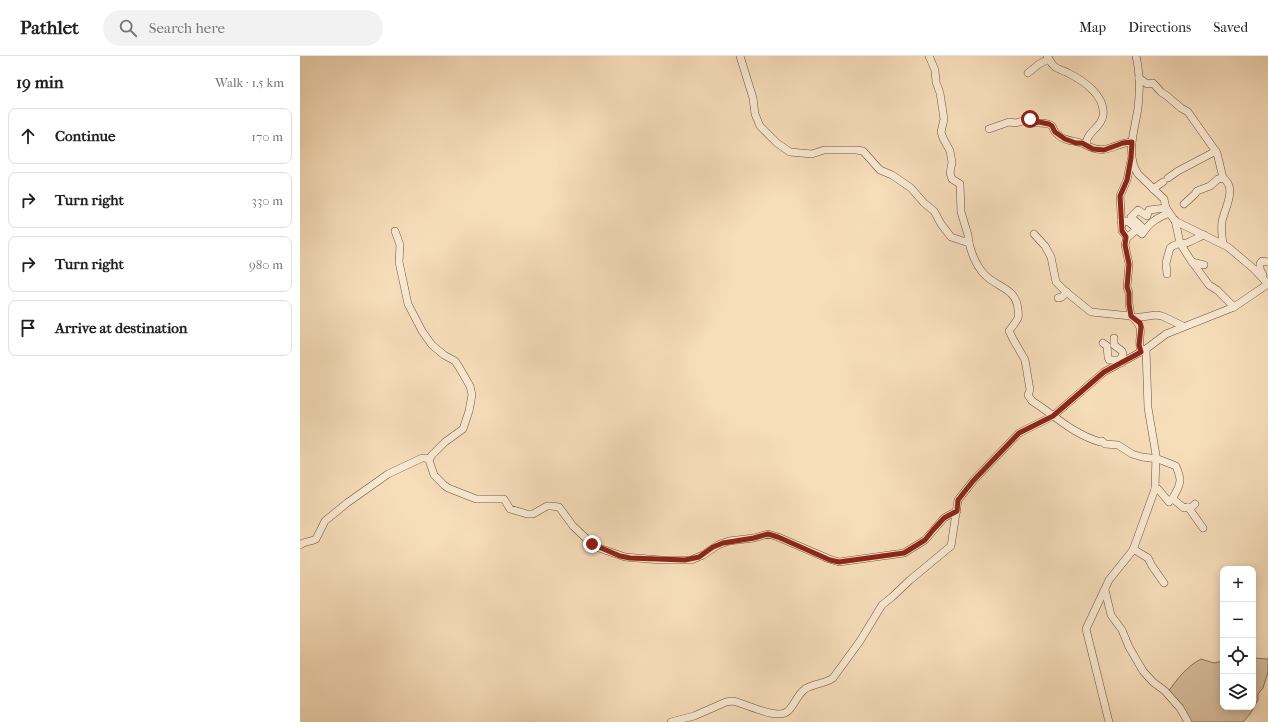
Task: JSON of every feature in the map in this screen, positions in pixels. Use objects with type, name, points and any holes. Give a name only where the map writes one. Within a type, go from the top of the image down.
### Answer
[{"type":"street","points":[[740,56],[753,98],[755,114],[760,126],[777,143],[790,152],[812,154],[824,150],[863,151],[880,170],[892,175],[912,188],[924,203],[934,211],[941,224],[951,237],[969,243]]},
{"type":"street","points":[[929,56],[935,70],[936,82],[940,93],[944,119],[941,132],[950,151],[952,162],[950,173],[952,179],[960,184],[961,212],[968,234],[972,256],[984,274],[998,285],[1012,293],[1018,307],[1018,318],[1009,331],[1025,360],[1030,390],[1028,395],[1032,401],[1071,430],[1100,442],[1102,441],[1105,444],[1118,445],[1126,451],[1142,457],[1156,459],[1176,466],[1180,478],[1180,486],[1173,499],[1169,502],[1158,489],[1155,489]]},
{"type":"street","points":[[1109,722],[1086,629],[1109,580],[1133,549],[1155,489],[1156,459],[1148,408],[1143,350],[1139,345],[1141,327],[1140,323],[1132,317],[1129,304],[1129,293],[1127,287],[1129,264],[1125,245],[1126,237],[1122,231],[1121,220],[1120,196],[1127,180],[1138,110],[1139,78],[1136,56]]},
{"type":"street","points":[[1028,73],[1048,58],[1053,66],[1067,72],[1097,93],[1101,100],[1103,116],[1086,140],[1086,145]]},
{"type":"street","points":[[1139,78],[1147,84],[1153,83],[1161,92],[1188,112],[1216,151],[1223,178],[1226,180],[1230,188],[1222,224],[1221,235],[1223,244]]},
{"type":"street","points":[[989,129],[1009,122],[1016,123],[1030,119],[1034,123],[1039,122],[1049,124],[1055,132],[1065,139],[1076,143],[1082,143],[1093,149],[1104,150],[1123,143],[1132,142]]},
{"type":"street","points":[[1153,190],[1178,171],[1216,151]]},
{"type":"street","points":[[1131,158],[1138,174],[1164,199],[1167,210],[1175,220],[1228,247],[1254,269],[1268,284]]},
{"type":"street","points":[[1184,204],[1195,194],[1196,191],[1210,186],[1218,179],[1223,178]]},
{"type":"street","points":[[1126,237],[1141,226],[1132,217],[1138,210],[1146,216],[1149,210],[1167,210]]},
{"type":"street","points":[[1121,220],[1129,222],[1142,234],[1148,226],[1167,210]]},
{"type":"street","points":[[1175,220],[1180,243],[1192,262],[1209,285],[1217,290],[1234,307]]},
{"type":"street","points":[[395,231],[400,245],[400,262],[408,304],[422,331],[432,345],[444,355],[455,361],[470,386],[472,395],[463,429],[445,442],[429,460]]},
{"type":"street","points":[[1034,234],[1045,246],[1051,257],[1056,282],[1091,312],[1143,318],[1162,316],[1183,326]]},
{"type":"street","points":[[1167,274],[1166,263],[1170,248],[1173,245],[1187,243],[1204,235]]},
{"type":"street","points":[[1268,262],[1262,261],[1260,268],[1268,284]]},
{"type":"street","points":[[1192,262],[1204,266]]},
{"type":"street","points":[[671,722],[694,716],[726,702],[732,701],[772,713],[783,714],[790,709],[798,696],[806,688],[829,681],[833,678],[858,645],[882,605],[952,546],[958,500],[973,481],[1019,433],[1053,416],[1104,372],[1121,361],[1143,350],[1166,334],[1234,307],[1268,284]]},
{"type":"street","points":[[1058,298],[1062,297],[1067,292]]},
{"type":"street","points":[[1114,338],[1114,345],[1122,351],[1123,354],[1121,361]]},
{"type":"street","points":[[1103,343],[1107,346],[1109,360],[1121,361]]},
{"type":"street","points":[[300,545],[304,542],[313,541],[316,539],[327,519],[388,474],[425,457],[429,460],[434,475],[448,488],[476,499],[504,499],[510,509],[527,514],[534,514],[547,506],[559,507],[573,526],[592,544],[620,556],[630,558],[691,560],[723,543],[768,534],[830,560],[839,562],[899,555],[912,549],[925,540],[944,518],[957,511]]},
{"type":"street","points":[[1173,499],[1184,508],[1192,507],[1195,504]]},
{"type":"street","points":[[1188,507],[1203,528]]},
{"type":"street","points":[[1133,549],[1148,558],[1164,583]]},
{"type":"street","points":[[1105,590],[1111,615],[1122,630],[1129,647],[1144,671],[1153,682],[1165,691],[1180,708],[1188,722]]},
{"type":"shaded area","points":[[1256,658],[1268,659],[1268,672],[1263,688],[1258,694],[1258,700],[1256,704]]},
{"type":"shaded area","points":[[1201,659],[1214,663],[1220,662],[1220,710],[1252,710],[1243,722],[1190,722],[1168,692],[1187,669],[1196,662]]},
{"type":"route","points":[[592,544],[620,556],[630,558],[691,560],[703,556],[713,547],[723,543],[768,534],[810,550],[830,560],[839,562],[899,555],[912,549],[925,540],[944,518],[957,511],[958,500],[973,481],[1019,433],[1053,416],[1104,372],[1141,352],[1139,345],[1140,323],[1131,316],[1129,304],[1129,293],[1127,287],[1129,264],[1125,245],[1126,237],[1122,231],[1120,196],[1125,186],[1130,167],[1132,142],[1123,143],[1104,150],[1093,149],[1082,143],[1076,143],[1065,139],[1055,132],[1049,124],[1039,122],[1034,123],[1030,119]]}]
